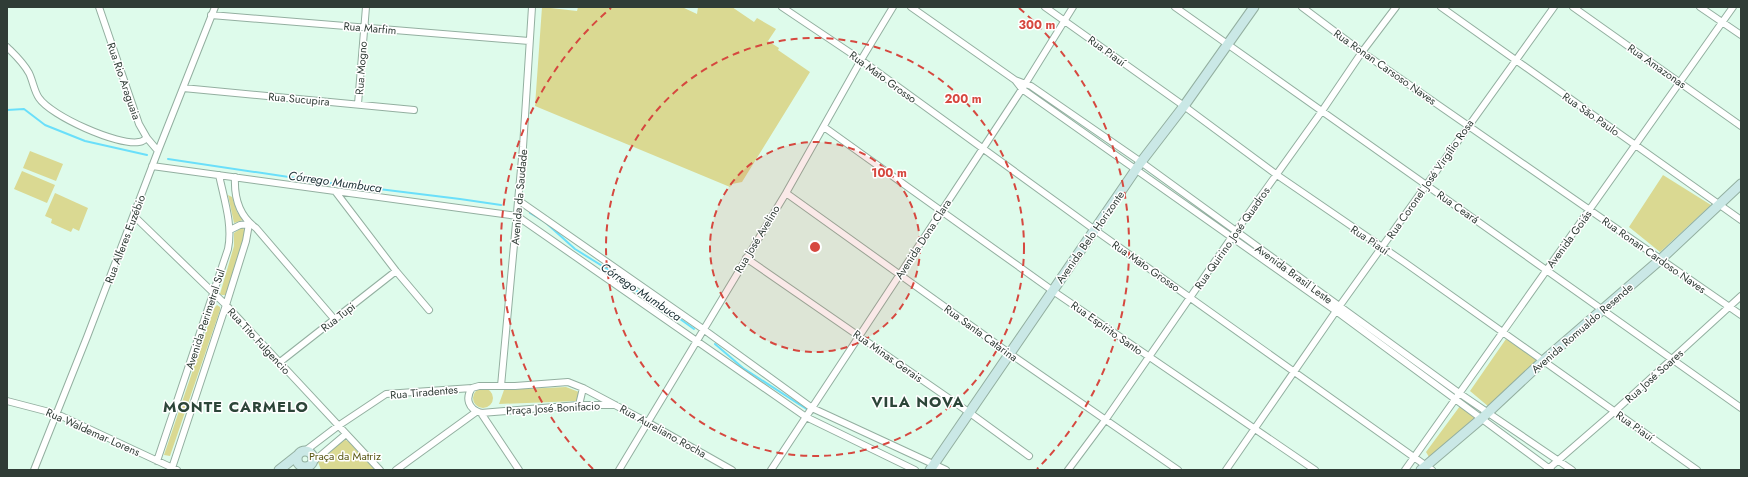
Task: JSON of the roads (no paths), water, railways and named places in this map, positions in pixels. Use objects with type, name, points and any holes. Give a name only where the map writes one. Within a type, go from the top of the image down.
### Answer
[{"type":"street","name":"Rua Rio Araguaia","points":[[98,7],[139,124],[147,138],[158,151]]},
{"type":"street","name":"Rua Alferes Euzébio","points":[[34,470],[215,7]]},
{"type":"street","name":"Rua Mogno","points":[[358,104],[366,7]]},
{"type":"street","name":"Avenida da Saudade","points":[[501,386],[518,202],[532,7]]},
{"type":"street","name":"Rua Mato Grosso","points":[[782,7],[861,60],[1095,230],[1414,458],[1426,469]]},
{"type":"street","name":"Rua José Avelino","points":[[619,470],[786,193],[861,60],[893,7]]},
{"type":"street","name":"Avenida Brasil Leste","points":[[911,7],[1015,80],[1022,89],[1139,166],[1168,182],[1236,231],[1454,400],[1534,444],[1572,470]]},
{"type":"street","name":"Rua Piauí","points":[[1045,7],[1184,106],[1277,175],[1404,262],[1697,470]]},
{"type":"street","name":"Avenida Dona Clara","points":[[771,470],[1026,83],[1073,7]]},
{"type":"street","name":"Rua Ceará","points":[[1175,7],[1741,408]]},
{"type":"street","name":"Avenida Belo Horizonte","points":[[932,467],[1139,166],[1184,106],[1254,7]]},
{"type":"street","name":"Rua Ronan Carsoso Naves","points":[[1302,7],[1362,52],[1468,126]]},
{"type":"street","name":"Rua Quirino José Quadros","points":[[1068,470],[1106,419],[1362,52],[1396,7]]},
{"type":"street","name":"Rua São Paulo","points":[[1440,7],[1741,220]]},
{"type":"street","name":"Rua Coronel José Virgílio Rosa","points":[[1226,470],[1338,309],[1554,7]]},
{"type":"street","name":"Rua Amazonas","points":[[1573,7],[1741,126]]},
{"type":"street","points":[[1700,7],[1741,35]]},
{"type":"street","name":"Avenida Goiás","points":[[1405,470],[1733,7]]},
{"type":"street","name":"Rua Marfim","points":[[212,15],[529,41]]},
{"type":"street","points":[[7,47],[22,61],[29,73],[39,98],[46,105],[86,129],[114,139],[139,142],[147,138]]},
{"type":"street","name":"Avenida Brasil Leste","points":[[1015,80],[1026,83],[1139,166],[1163,188],[1231,238],[1398,349],[1459,393],[1484,416],[1549,470]]},
{"type":"street","name":"Rua Sucupira","points":[[183,88],[414,110]]},
{"type":"street","name":"Rua Ronan Cardoso Naves","points":[[1468,126],[1741,315]]},
{"type":"street","name":"Rua Espírito Santo","points":[[824,127],[942,210],[1053,291],[1315,470]]},
{"type":"street","points":[[152,166],[517,214],[806,417],[915,470]]},
{"type":"street","name":"Avenida Perimetral Sul","points":[[157,461],[214,295],[228,249],[230,230],[219,175]]},
{"type":"street","points":[[235,177],[236,198],[248,224]]},
{"type":"street","points":[[1163,188],[1168,182]]},
{"type":"street","name":"Avenida Romualdo Resende","points":[[1426,469],[1543,361],[1603,311],[1661,259],[1741,184]]},
{"type":"street","points":[[335,191],[396,271],[429,310]]},
{"type":"street","name":"Rua Santa Catarina","points":[[786,193],[1009,353],[1178,470]]},
{"type":"street","points":[[518,202],[703,329],[812,408],[932,467],[946,470]]},
{"type":"street","name":"Rua Tito Fulgencio","points":[[134,216],[226,305],[380,470]]},
{"type":"street","points":[[230,230],[240,225],[248,224],[256,228],[335,320]]},
{"type":"street","name":"Avenida Perimetral Sul","points":[[174,469],[246,241],[248,224]]},
{"type":"street","name":"Rua Minas Gerais","points":[[746,258],[970,413],[1029,456]]},
{"type":"street","name":"Rua Tupi","points":[[280,362],[396,271]]},
{"type":"street","name":"Rua José Soares","points":[[1549,470],[1558,460],[1615,411],[1741,296]]},
{"type":"street","points":[[1394,355],[1398,349]]},
{"type":"street","name":"Praça José Bonifacio","points":[[472,388],[479,386],[515,386],[568,382],[583,388],[615,405]]},
{"type":"street","points":[[472,388],[468,397],[468,402],[472,408],[478,412],[520,470]]},
{"type":"street","name":"Rua Tiradentes","points":[[302,453],[338,426],[386,394],[472,388]]},
{"type":"street","points":[[579,405],[583,388]]},
{"type":"street","name":"Rua Waldemar Lorens","points":[[7,401],[57,414],[174,469]]},
{"type":"street","name":"Praça José Bonifacio","points":[[478,412],[579,405],[615,405]]},
{"type":"street","name":"Rua Aureliano Rocha","points":[[615,405],[732,470]]},
{"type":"street","points":[[396,470],[478,412]]},
{"type":"street","points":[[289,470],[310,466],[346,434]]},
{"type":"street","points":[[1528,453],[1534,444]]},
{"type":"street","points":[[279,470],[302,453],[310,452],[313,456],[310,466]]},
{"type":"street","points":[[302,453],[297,458],[310,466]]},
{"type":"waterway","name":"Córrego Mumbuca","points":[[7,110],[24,109],[45,125],[85,141],[147,155]]},
{"type":"waterway","name":"Córrego Mumbuca","points":[[168,159],[322,182],[501,205]]},
{"type":"waterway","name":"Córrego Mumbuca","points":[[530,213],[545,222],[575,249],[612,272],[650,301],[662,306],[694,329]]},
{"type":"waterway","name":"Córrego Mumbuca","points":[[715,344],[743,368],[808,410]]},
{"type":"district","name":"VILA NOVA","points":[[918,402]]},
{"type":"district","name":"MONTE CARMELO","points":[[236,407]]},
{"type":"park label","name":"Praça da Matriz","points":[[345,456]]}]
